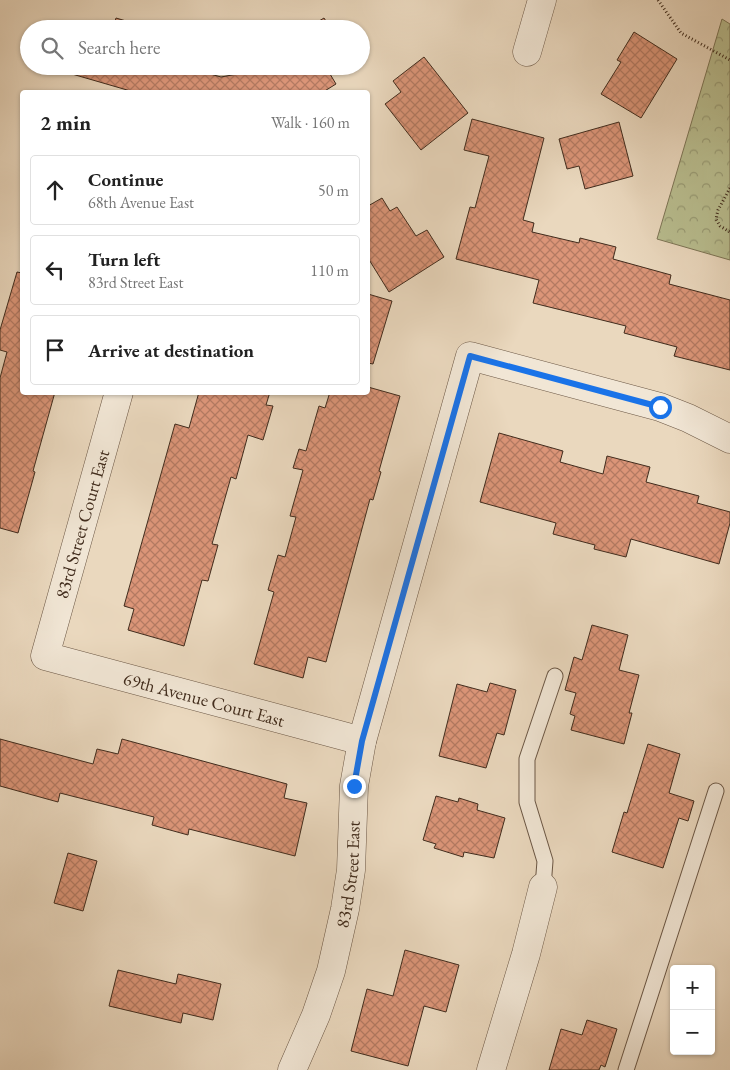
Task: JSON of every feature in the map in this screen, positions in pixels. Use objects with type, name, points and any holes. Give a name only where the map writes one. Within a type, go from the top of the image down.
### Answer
[{"type":"street","points":[[527,52],[542,0]]},
{"type":"street","name":"83rd Street East","points":[[292,1070],[316,1015],[332,970],[351,870],[354,786],[362,741],[470,356],[660,407],[688,418],[730,440]]},
{"type":"street","name":"83rd Street Court East","points":[[45,656],[118,395]]},
{"type":"street","name":"69th Avenue Court East","points":[[45,656],[362,741]]},
{"type":"street","points":[[491,1070],[526,954],[543,887]]},
{"type":"lane","points":[[543,887],[545,861],[527,802],[526,759],[555,676]]},
{"type":"lane","points":[[626,1070],[716,791]]},
{"type":"path","points":[[658,0],[681,33],[730,60]]},
{"type":"path","points":[[730,188],[718,210],[716,220],[720,226],[730,232]]},
{"type":"green space","points":[[722,19],[730,24],[730,260],[657,239]]},
{"type":"building","points":[[634,32],[677,59],[641,118],[601,94],[621,62],[617,60]]},
{"type":"building","points":[[424,57],[468,113],[421,150],[385,104],[401,92],[393,81]]},
{"type":"building","points":[[75,75],[214,75],[221,77],[232,75],[331,75],[336,84],[326,90],[127,90]]},
{"type":"building","points":[[472,119],[544,138],[523,220],[534,223],[532,232],[579,243],[580,238],[616,247],[613,259],[671,275],[669,284],[730,300],[730,370],[674,356],[677,347],[624,333],[626,326],[533,303],[539,280],[456,259],[470,207],[475,208],[489,156],[464,150]]},
{"type":"building","points":[[619,122],[633,176],[585,189],[579,166],[567,169],[559,139]]},
{"type":"building","points":[[382,198],[390,211],[397,207],[416,236],[427,230],[444,257],[389,292],[370,261],[370,205]]},
{"type":"building","points":[[17,272],[20,273],[20,395],[54,395],[18,533],[0,528],[0,378],[7,352],[0,350],[0,330]]},
{"type":"building","points":[[370,295],[392,301],[373,364],[370,363]]},
{"type":"building","points":[[370,388],[400,396],[379,471],[381,472],[373,500],[370,499],[326,662],[308,657],[303,678],[254,664],[274,592],[268,590],[278,555],[285,557],[296,517],[290,516],[303,470],[293,468],[299,449],[306,451],[319,406],[325,408],[329,395],[370,395]]},
{"type":"building","points":[[198,395],[269,395],[266,405],[273,406],[263,440],[248,435],[236,479],[231,477],[212,544],[218,545],[208,581],[202,580],[184,646],[128,630],[134,609],[124,606],[175,424],[189,428]]},
{"type":"building","points":[[499,433],[563,451],[560,462],[603,474],[607,456],[650,467],[646,482],[699,496],[697,503],[730,512],[730,523],[719,564],[631,539],[626,557],[594,549],[595,545],[553,534],[556,523],[480,502]]},
{"type":"building","points":[[592,625],[628,635],[619,670],[639,675],[629,713],[632,713],[624,744],[571,730],[575,716],[570,714],[576,693],[565,690],[574,657],[582,660]]},
{"type":"building","points":[[490,683],[516,690],[504,735],[497,733],[486,768],[439,756],[457,684],[487,692]]},
{"type":"building","points":[[0,739],[93,764],[97,749],[118,754],[122,739],[287,784],[284,798],[307,803],[295,856],[189,829],[188,835],[152,825],[154,817],[60,793],[58,802],[0,786]]},
{"type":"building","points":[[648,744],[680,754],[669,793],[694,801],[688,821],[679,818],[663,868],[612,852],[624,812],[627,813]]},
{"type":"building","points":[[436,796],[458,802],[459,798],[478,804],[477,810],[505,818],[494,858],[464,852],[463,857],[434,848],[436,844],[423,840]]},
{"type":"building","points":[[68,853],[97,861],[83,911],[54,903]]},
{"type":"building","points":[[405,950],[459,965],[446,1012],[424,1006],[408,1066],[351,1051],[367,989],[393,996]]},
{"type":"building","points":[[118,970],[176,984],[178,974],[221,984],[213,1020],[183,1013],[181,1023],[109,1006]]},
{"type":"building","points":[[587,1020],[617,1029],[605,1067],[601,1065],[599,1070],[549,1070],[561,1029],[582,1035]]},
{"type":"route","points":[[354,786],[362,741],[470,356],[660,407]]}]
